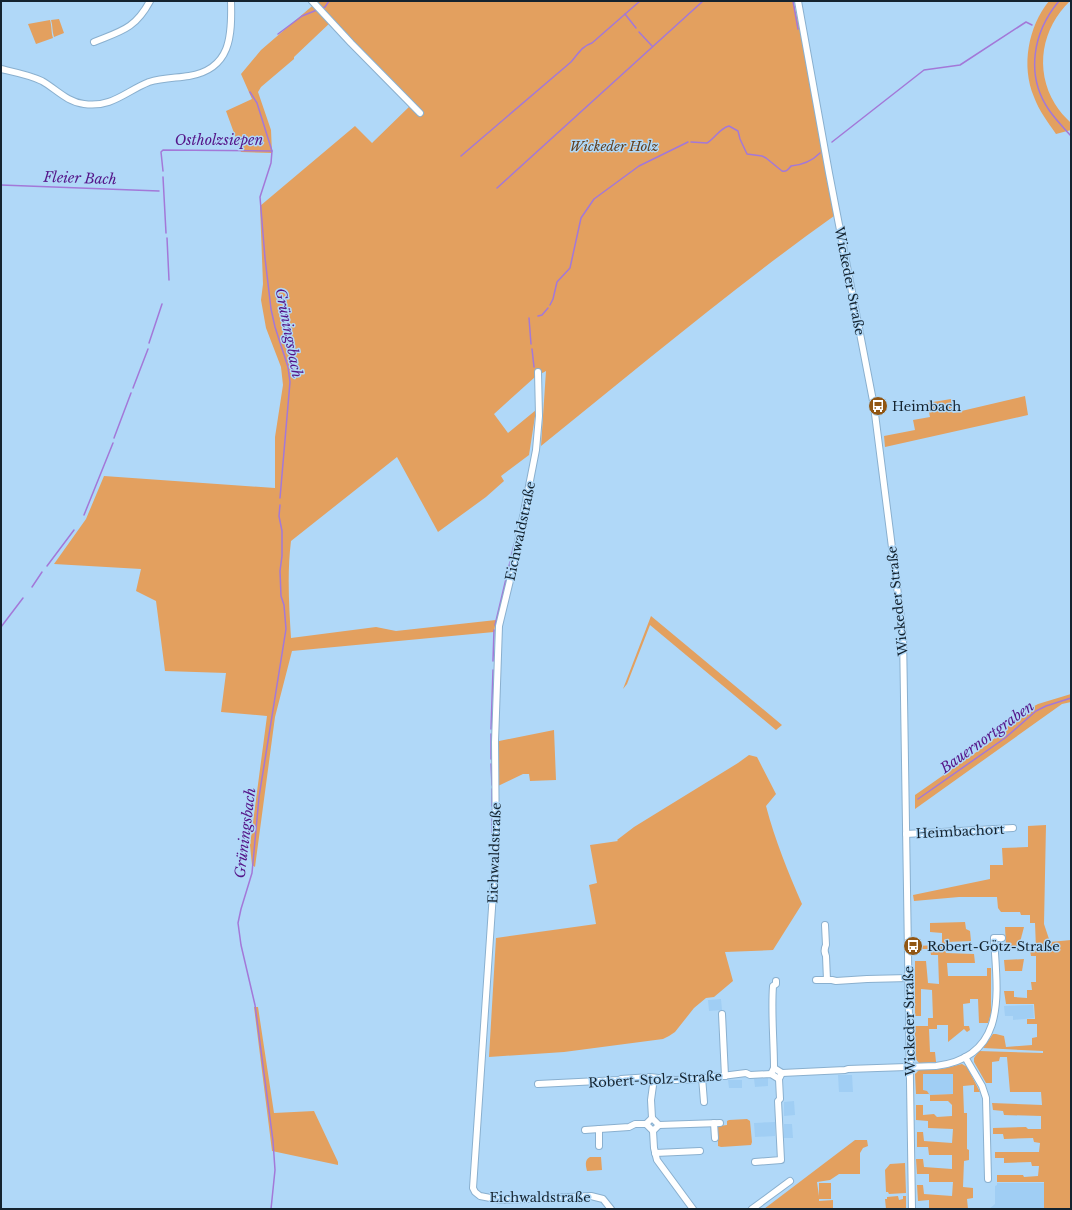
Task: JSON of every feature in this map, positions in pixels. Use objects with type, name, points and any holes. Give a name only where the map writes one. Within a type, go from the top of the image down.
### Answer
[{"type":"street","points":[[94,42],[131,25],[140,17],[150,1]]},
{"type":"street","points":[[1,69],[42,81],[62,95],[74,101],[84,104],[110,102],[152,81],[192,76],[202,73],[212,67],[224,54],[228,47],[231,27],[231,1]]},
{"type":"street","name":"Wickeder Straße","points":[[798,1],[869,378],[883,471],[903,634],[912,1209]]},
{"type":"street","points":[[314,4],[420,113]]},
{"type":"street","name":"Eichwaldstraße","points":[[538,372],[539,416],[536,450],[513,568],[499,626],[495,742],[496,849],[473,1188],[480,1196],[501,1200],[591,1196],[603,1199],[612,1209]]},
{"type":"street","name":"Heimbachort","points":[[906,834],[1013,828]]},
{"type":"street","points":[[825,925],[826,945],[824,948],[826,956],[827,980]]},
{"type":"street","points":[[776,981],[776,984],[773,986],[772,1004],[772,1071],[780,1076],[848,1069],[945,1065],[965,1057],[978,1047],[984,1040],[993,1022],[996,1002],[994,938],[1002,938]]},
{"type":"street","points":[[816,980],[836,981],[909,978]]},
{"type":"street","points":[[722,1014],[726,1076]]},
{"type":"street","points":[[965,1057],[982,1086],[986,1098],[988,1179]]},
{"type":"street","name":"Robert-Stolz-Straße","points":[[538,1084],[654,1078],[675,1080],[726,1076],[746,1072],[750,1075],[772,1071]]},
{"type":"street","points":[[755,1162],[781,1160],[778,1102],[780,1099],[780,1076]]},
{"type":"street","points":[[702,1077],[704,1102]]},
{"type":"street","points":[[654,1078],[651,1100],[652,1118],[659,1126]]},
{"type":"street","points":[[646,1124],[652,1118]]},
{"type":"street","points":[[654,1131],[659,1126],[717,1123],[715,1138]]},
{"type":"street","points":[[585,1130],[629,1127],[635,1124],[646,1124],[654,1131],[655,1153],[657,1160],[693,1209]]},
{"type":"street","points":[[598,1129],[599,1146]]},
{"type":"street","points":[[655,1153],[700,1151]]},
{"type":"street","points":[[752,1209],[790,1180]]},
{"type":"shaded area","points":[[721,999],[722,1010],[709,1011],[708,1000]]},
{"type":"shaded area","points":[[1033,1005],[1034,1018],[1013,1020],[1013,1016],[1005,1016],[1004,1006]]},
{"type":"shaded area","points":[[953,1073],[953,1094],[930,1095],[923,1091],[923,1074]]},
{"type":"shaded area","points":[[838,1075],[852,1075],[853,1092],[839,1092]]},
{"type":"shaded area","points":[[768,1078],[768,1086],[755,1087],[754,1079]]},
{"type":"shaded area","points":[[728,1080],[742,1080],[742,1088],[729,1088]]},
{"type":"shaded area","points":[[794,1101],[795,1115],[784,1116],[784,1102]]},
{"type":"shaded area","points":[[775,1122],[775,1136],[755,1137],[754,1123]]},
{"type":"shaded area","points":[[784,1124],[792,1124],[793,1138],[784,1138]]},
{"type":"shaded area","points":[[997,1183],[1044,1183],[1044,1209],[989,1209],[995,1204],[995,1186]]},
{"type":"green space","name":"Wickeder Holz","points":[[318,1],[793,1],[800,29],[834,216],[722,300],[541,446],[546,371],[535,377],[494,414],[508,433],[536,410],[529,455],[501,476],[504,481],[486,497],[438,532],[397,457],[291,541],[289,601],[291,638],[376,627],[396,631],[496,620],[494,632],[292,651],[275,717],[255,867],[252,865],[250,845],[267,716],[221,712],[226,673],[165,671],[156,601],[136,591],[141,569],[54,564],[86,519],[104,476],[275,488],[275,437],[283,385],[281,367],[266,328],[261,300],[263,284],[260,206],[355,126],[372,143],[413,103],[332,21],[294,57],[294,59],[261,87],[258,92],[271,130],[272,153],[241,152],[226,111],[252,99],[241,74],[261,50]]},
{"type":"green space","points":[[1049,1],[1070,1],[1060,12],[1053,24],[1047,36],[1044,50],[1043,63],[1048,91],[1062,114],[1071,123],[1071,130],[1056,134],[1036,102],[1030,85],[1027,60],[1036,23]]},
{"type":"green space","points":[[59,19],[64,33],[54,37],[51,20]]},
{"type":"green space","points":[[50,20],[53,38],[36,44],[28,24]]},
{"type":"green space","points":[[1025,396],[1028,415],[885,447],[884,436],[915,430],[913,420],[930,417],[927,403],[951,399],[953,413]]},
{"type":"green space","points":[[651,616],[782,725],[776,730],[650,625],[627,684],[623,689]]},
{"type":"green space","points":[[1071,694],[1071,702],[1062,704],[915,809],[915,795],[988,744],[1025,711],[1038,704]]},
{"type":"green space","points":[[554,730],[556,780],[530,781],[529,774],[523,774],[498,786],[499,741]]},
{"type":"green space","points":[[749,755],[757,757],[776,794],[766,806],[782,856],[802,904],[773,950],[725,952],[733,981],[714,997],[706,998],[694,1008],[675,1032],[663,1039],[564,1052],[489,1057],[496,938],[596,924],[589,885],[597,883],[590,845],[618,841],[617,840],[634,827]]},
{"type":"green space","points":[[1046,825],[1044,924],[1050,942],[1071,940],[1071,1209],[1044,1209],[1044,1182],[997,1182],[997,1175],[1023,1175],[1024,1177],[1038,1176],[1039,1166],[1032,1166],[1031,1162],[1004,1163],[1004,1158],[995,1158],[995,1152],[1039,1152],[1040,1143],[1034,1142],[1033,1138],[1004,1139],[1003,1134],[993,1134],[993,1128],[1026,1127],[1028,1129],[1041,1129],[1041,1116],[1004,1115],[1003,1111],[993,1110],[992,1103],[1042,1105],[1041,1092],[1010,1092],[1007,1057],[1000,1057],[999,1061],[992,1062],[992,1083],[986,1083],[974,1062],[974,1058],[979,1051],[1043,1053],[1043,1051],[983,1048],[993,1034],[1004,1036],[1006,1047],[1032,1045],[1032,1038],[1037,1037],[1037,1024],[1027,1024],[1027,1019],[1035,1019],[1034,1004],[1006,1004],[1004,991],[1014,991],[1014,997],[1027,998],[1027,990],[1032,990],[1031,982],[1036,982],[1036,956],[1031,956],[1030,950],[1036,949],[1035,923],[1030,923],[1030,915],[1021,915],[1020,912],[1001,912],[998,908],[997,897],[959,897],[914,901],[913,895],[990,879],[990,865],[1003,865],[1002,848],[1028,847],[1028,826]]},
{"type":"green space","points":[[965,922],[966,929],[970,931],[971,941],[947,942],[946,953],[974,954],[975,963],[947,963],[948,976],[987,976],[987,968],[991,968],[991,1014],[988,1023],[979,1023],[978,999],[970,999],[970,1003],[963,1004],[964,1026],[969,1026],[970,1030],[967,1032],[964,1029],[948,1042],[948,1025],[937,1025],[937,1029],[929,1029],[930,1052],[935,1052],[936,1062],[919,1063],[915,1058],[915,1026],[928,1026],[928,1018],[933,1018],[932,990],[921,989],[921,1016],[915,1016],[915,961],[926,961],[928,983],[939,984],[938,955],[931,955],[930,949],[914,949],[914,946],[942,945],[942,933],[930,932],[930,923]]},
{"type":"green space","points":[[1005,927],[1024,927],[1019,946],[1006,946]]},
{"type":"green space","points":[[1024,959],[1022,971],[1005,971],[1004,960]]},
{"type":"green space","points":[[254,1007],[258,1007],[274,1113],[314,1111],[338,1162],[338,1165],[272,1151]]},
{"type":"green space","points":[[962,1064],[967,1067],[980,1092],[974,1092],[974,1085],[963,1086],[964,1113],[967,1113],[967,1149],[969,1150],[969,1160],[964,1161],[963,1187],[973,1188],[973,1198],[967,1199],[968,1209],[929,1208],[929,1200],[918,1201],[917,1185],[923,1185],[924,1194],[952,1196],[953,1182],[929,1182],[929,1174],[917,1174],[916,1159],[923,1159],[924,1167],[952,1169],[952,1155],[929,1155],[928,1147],[917,1147],[917,1132],[923,1132],[924,1141],[952,1143],[953,1129],[928,1128],[928,1121],[916,1120],[916,1105],[923,1105],[923,1115],[934,1114],[937,1117],[952,1116],[952,1105],[948,1101],[930,1101],[930,1095],[953,1094],[953,1074],[923,1074],[923,1090],[927,1091],[929,1094],[916,1094],[915,1074],[919,1070],[942,1069]]},
{"type":"green space","points":[[747,1119],[750,1121],[751,1145],[718,1146],[718,1127],[727,1125],[727,1121]]},
{"type":"green space","points":[[855,1140],[867,1140],[868,1146],[863,1148],[860,1153],[860,1174],[839,1174],[830,1180],[817,1182],[819,1196],[819,1183],[831,1183],[831,1199],[819,1199],[819,1201],[833,1200],[833,1209],[764,1209]]},
{"type":"green space","points":[[590,1157],[601,1157],[602,1170],[587,1171],[586,1161]]},
{"type":"green space","points":[[905,1163],[906,1193],[889,1194],[886,1192],[885,1170],[890,1164]]},
{"type":"green space","points":[[898,1196],[899,1200],[903,1199],[903,1196],[906,1196],[906,1209],[886,1209],[885,1199],[887,1199],[887,1197]]},
{"type":"waterway","points":[[322,8],[325,7],[329,1]]},
{"type":"waterway","points":[[461,156],[571,62],[583,48],[592,43],[640,1]]},
{"type":"waterway","points":[[497,188],[703,1]]},
{"type":"waterway","points":[[793,1],[798,29]]},
{"type":"waterway","name":"Heimbach","points":[[1059,1],[1043,26],[1035,54],[1035,68],[1041,97],[1051,113],[1071,136]]},
{"type":"waterway","points":[[278,34],[302,16],[317,10]]},
{"type":"waterway","points":[[625,14],[636,28]]},
{"type":"waterway","points":[[832,142],[924,70],[960,65],[1026,22],[1032,25]]},
{"type":"waterway","points":[[639,32],[652,46]]},
{"type":"waterway","name":"Grüningsbach","points":[[250,92],[257,103],[272,151],[271,163],[260,197],[271,309],[275,327],[288,367],[290,382],[280,498]]},
{"type":"waterway","points":[[691,142],[707,143],[723,129],[729,126],[738,131],[747,154],[762,156],[782,171],[787,170],[791,166],[803,164],[820,153]]},
{"type":"waterway","points":[[550,305],[557,282],[570,268],[581,218],[594,199],[639,166],[688,142]]},
{"type":"waterway","name":"Ostholzsiepen","points":[[163,171],[161,152],[163,150],[272,151]]},
{"type":"waterway","name":"Ostholzsiepen","points":[[163,177],[166,233]]},
{"type":"waterway","name":"Fleier Bach","points":[[1,185],[159,191]]},
{"type":"waterway","name":"Ostholzsiepen","points":[[167,238],[169,280]]},
{"type":"waterway","name":"Ostholzsiepen","points":[[149,343],[162,304]]},
{"type":"waterway","points":[[538,316],[542,315],[548,308]]},
{"type":"waterway","points":[[529,318],[531,344]]},
{"type":"waterway","name":"Ostholzsiepen","points":[[133,388],[148,349]]},
{"type":"waterway","points":[[532,349],[534,367]]},
{"type":"waterway","name":"Ostholzsiepen","points":[[114,438],[131,393]]},
{"type":"waterway","name":"Ostholzsiepen","points":[[84,515],[113,443]]},
{"type":"waterway","name":"Grüningsbach","points":[[271,1209],[275,1170],[273,1141],[255,1005],[241,945],[238,923],[252,873],[259,797],[286,629],[284,605],[281,596],[280,571],[282,556],[282,531],[279,516],[280,505]]},
{"type":"waterway","name":"Ostholzsiepen","points":[[47,566],[74,530]]},
{"type":"waterway","points":[[511,557],[514,545]]},
{"type":"waterway","points":[[495,625],[510,562]]},
{"type":"waterway","name":"Ostholzsiepen","points":[[32,587],[42,572]]},
{"type":"waterway","name":"Ostholzsiepen","points":[[1,627],[23,598]]},
{"type":"waterway","points":[[493,661],[494,630]]},
{"type":"waterway","points":[[491,729],[493,670]]},
{"type":"waterway","name":"Bauernortgraben","points":[[918,799],[1005,738],[1036,711],[1046,706],[1071,698]]},
{"type":"waterway","points":[[491,734],[491,759]]},
{"type":"waterway","points":[[491,764],[492,785]]},
{"type":"waterway","points":[[492,789],[492,806]]},
{"type":"waterway","points":[[492,810],[492,839]]},
{"type":"waterway","points":[[493,844],[493,856]]},
{"type":"place","name":"Heimbach","points":[[878,406]]},
{"type":"place","name":"Robert-Götz-Straße","points":[[913,946]]}]
